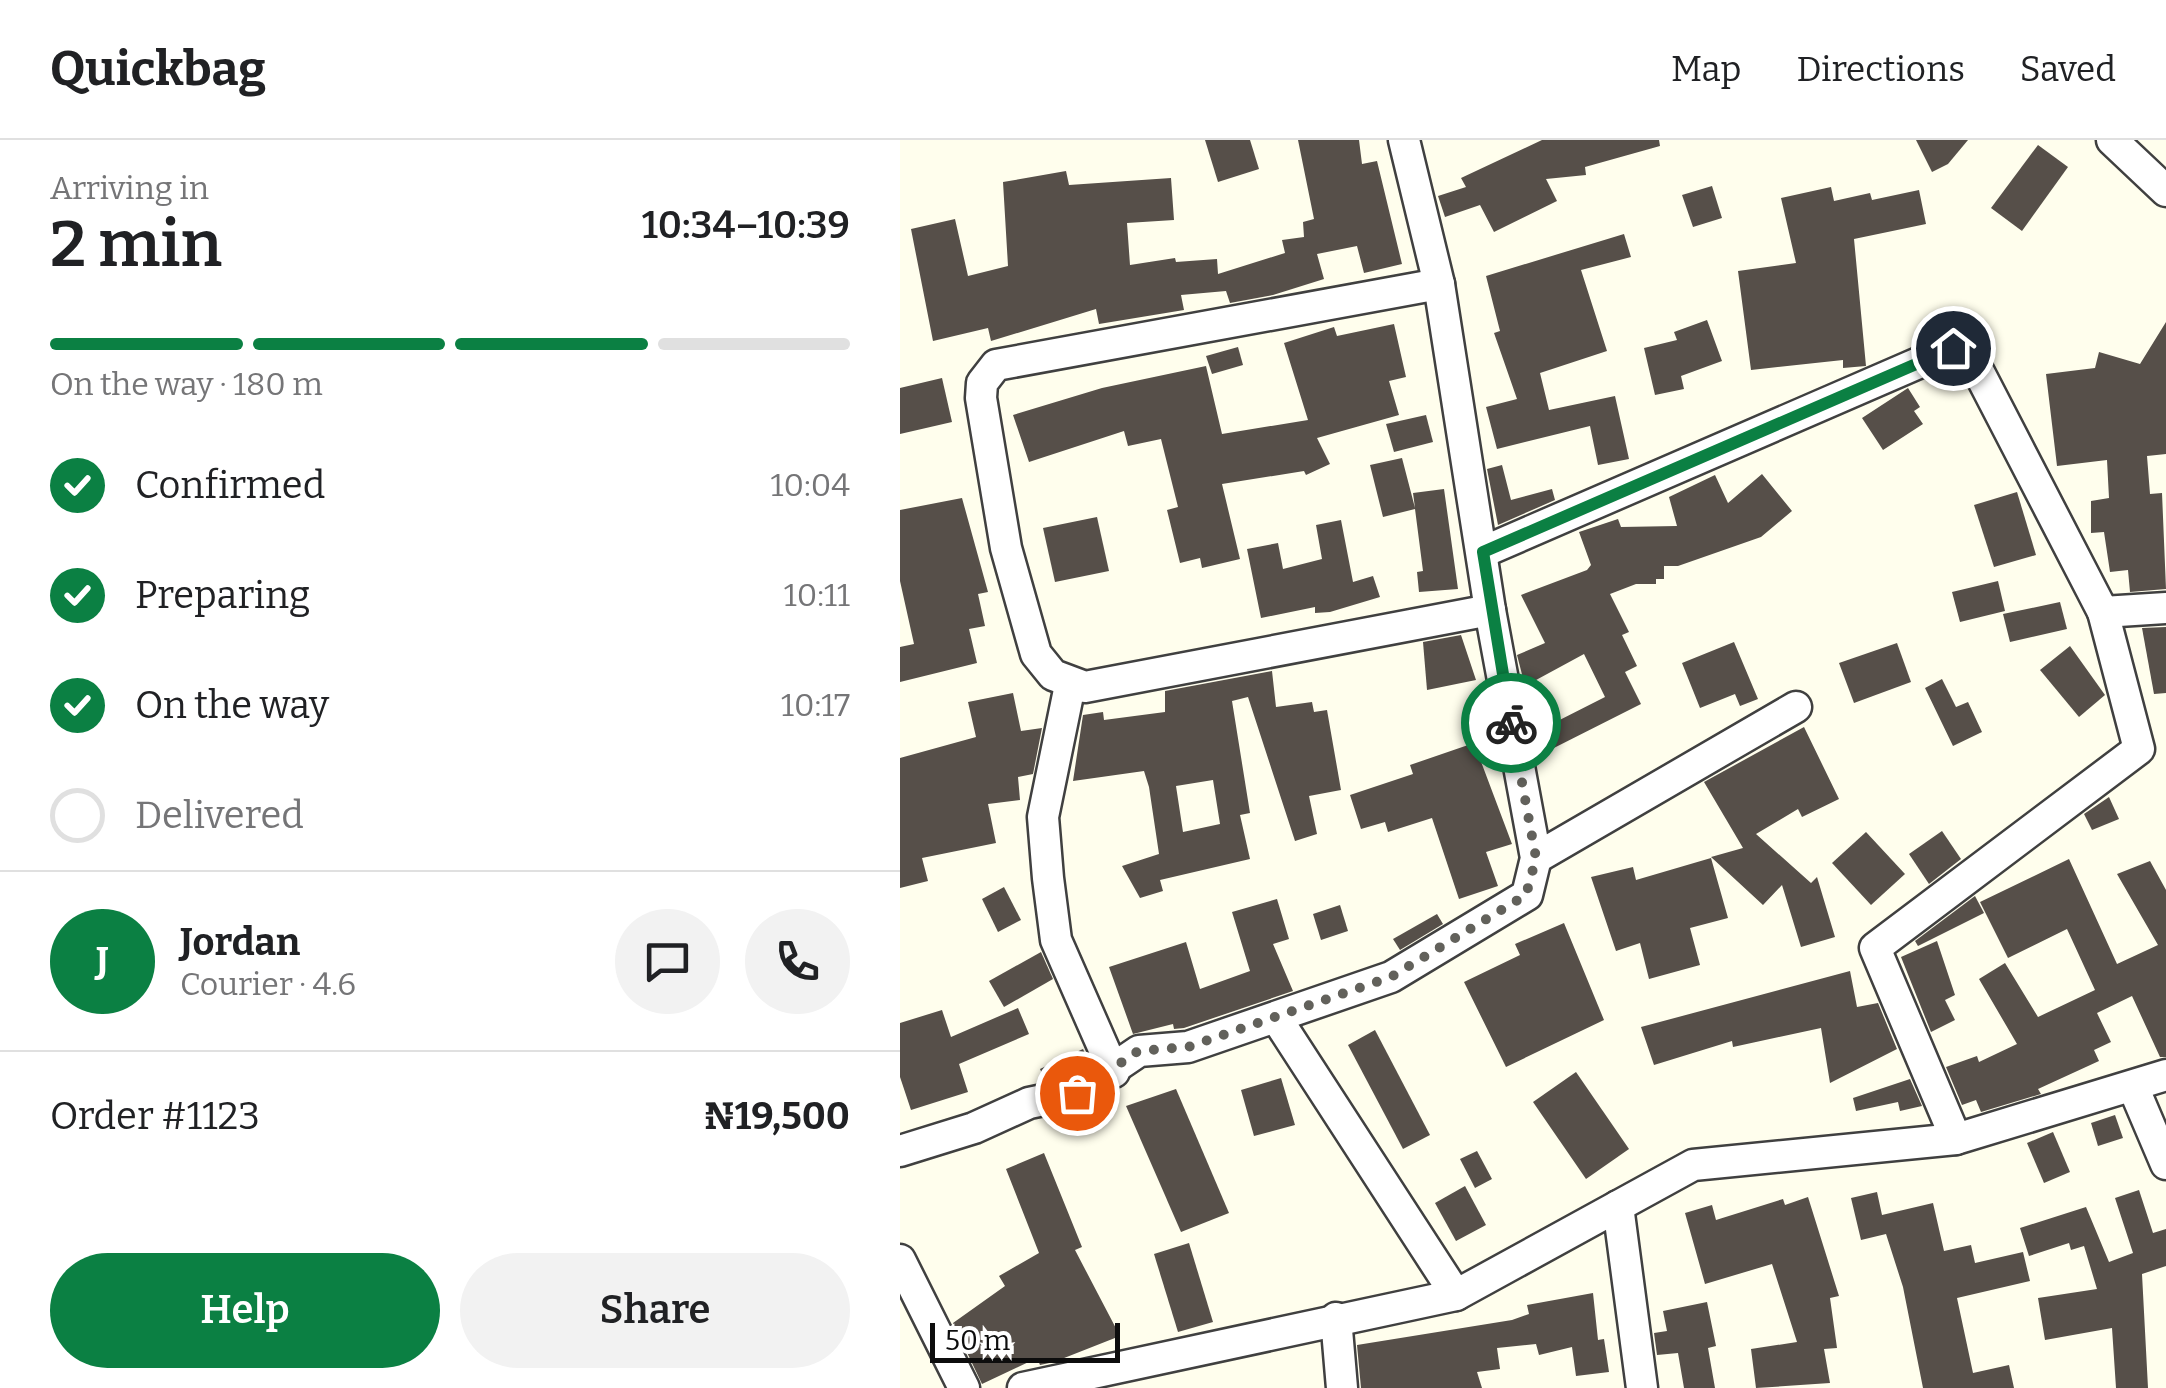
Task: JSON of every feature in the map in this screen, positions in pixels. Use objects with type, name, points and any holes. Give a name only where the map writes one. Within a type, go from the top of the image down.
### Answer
[{"type":"street","points":[[900,1151],[974,1128],[1029,1103],[1077,1093],[1114,1072],[1138,1051],[1188,1047],[1391,977],[1526,895],[1536,858],[1490,610],[1439,284],[1404,140]]},
{"type":"street","points":[[2112,140],[2166,191]]},
{"type":"street","points":[[1439,284],[996,364],[989,372],[981,398],[1006,548],[1036,654],[1053,675],[1070,685],[1085,687],[1490,610]]},
{"type":"street","points":[[1483,552],[1953,348],[1970,354],[2103,612],[2138,748],[1876,948],[1956,1138]]},
{"type":"street","points":[[2103,612],[2166,608]]},
{"type":"street","points":[[1070,685],[1044,817],[1048,878],[1056,940],[1114,1072]]},
{"type":"street","points":[[1536,858],[1796,707]]},
{"type":"street","points":[[1277,1019],[1456,1295]]},
{"type":"street","points":[[1022,1388],[1456,1295],[1693,1166],[1956,1138],[2134,1088],[2166,1075]]},
{"type":"street","points":[[2134,1088],[2166,1164]]},
{"type":"street","points":[[1618,1206],[1642,1388]]},
{"type":"street","points":[[900,1260],[964,1388]]},
{"type":"street","points":[[1336,1318],[1342,1388]]},
{"type":"building","points":[[1205,140],[1250,140],[1259,169],[1218,182]]},
{"type":"building","points":[[1298,140],[1359,140],[1362,164],[1377,161],[1402,264],[1364,273],[1357,246],[1317,254],[1324,279],[1273,295],[1230,303],[1226,291],[1181,295],[1184,310],[1099,324],[1096,309],[991,341],[988,328],[933,341],[911,229],[955,219],[968,276],[1008,266],[1003,182],[1066,171],[1069,185],[1171,178],[1174,220],[1127,223],[1130,265],[1175,258],[1176,262],[1217,259],[1218,274],[1285,253],[1282,240],[1304,237],[1303,222],[1314,219]]},
{"type":"building","points":[[1542,140],[1659,140],[1660,146],[1585,167],[1586,175],[1546,179],[1557,201],[1494,232],[1480,205],[1445,217],[1438,196],[1466,187],[1461,178]]},
{"type":"building","points":[[1916,140],[1968,140],[1948,164],[1932,172]]},
{"type":"building","points":[[2038,145],[2068,167],[2022,231],[1991,208]]},
{"type":"building","points":[[1712,186],[1722,218],[1693,227],[1682,195]]},
{"type":"building","points":[[1831,187],[1834,201],[1870,193],[1872,200],[1919,190],[1926,224],[1854,239],[1866,366],[1843,368],[1843,360],[1751,370],[1738,271],[1796,263],[1781,198]]},
{"type":"building","points":[[1624,234],[1631,257],[1581,270],[1607,351],[1540,373],[1549,410],[1615,396],[1629,459],[1598,465],[1590,426],[1497,449],[1486,407],[1517,399],[1494,333],[1500,331],[1486,276]]},
{"type":"building","points":[[1707,320],[1722,361],[1681,376],[1684,389],[1655,395],[1644,348],[1677,340],[1674,332]]},
{"type":"building","points":[[2166,322],[2166,454],[2147,456],[2150,494],[2162,493],[2166,589],[2130,592],[2128,570],[2110,572],[2104,532],[2091,533],[2091,501],[2109,498],[2107,460],[2057,466],[2046,374],[2095,368],[2099,352],[2140,364]]},
{"type":"building","points":[[1394,324],[1406,377],[1389,381],[1399,415],[1317,438],[1330,464],[1306,475],[1304,471],[1222,484],[1240,559],[1202,568],[1200,558],[1180,563],[1167,510],[1178,507],[1161,439],[1128,446],[1124,431],[1029,462],[1013,415],[1102,388],[1206,366],[1222,434],[1308,420],[1284,343],[1334,327],[1337,336]]},
{"type":"building","points":[[1238,347],[1243,365],[1212,374],[1206,356]]},
{"type":"building","points":[[942,378],[952,422],[900,434],[900,388]]},
{"type":"building","points":[[1908,388],[1920,407],[1914,411],[1923,424],[1883,450],[1862,418]]},
{"type":"building","points":[[1426,415],[1433,442],[1394,452],[1386,424]]},
{"type":"building","points":[[1402,458],[1415,508],[1413,493],[1444,489],[1458,589],[1419,592],[1417,572],[1423,571],[1415,509],[1383,517],[1370,465]]},
{"type":"building","points":[[1502,465],[1511,500],[1552,489],[1555,500],[1498,525],[1487,469]]},
{"type":"building","points":[[1762,474],[1792,511],[1761,537],[1678,566],[1664,566],[1664,579],[1656,579],[1656,584],[1636,584],[1610,594],[1629,632],[1622,635],[1637,666],[1625,672],[1641,704],[1536,757],[1532,734],[1605,697],[1584,654],[1525,686],[1517,655],[1545,643],[1521,595],[1587,570],[1591,565],[1579,532],[1618,519],[1621,527],[1677,526],[1669,497],[1715,475],[1728,503]]},
{"type":"building","points":[[2017,492],[2036,555],[1994,567],[1974,505]]},
{"type":"building","points":[[962,498],[988,592],[978,594],[985,626],[969,629],[977,663],[900,682],[900,647],[914,644],[900,581],[900,510]]},
{"type":"building","points":[[1097,517],[1109,571],[1055,582],[1043,528]]},
{"type":"building","points":[[1341,520],[1353,582],[1373,576],[1380,597],[1330,612],[1315,613],[1315,607],[1261,618],[1247,549],[1278,543],[1283,569],[1322,559],[1316,525]]},
{"type":"building","points":[[1998,581],[2005,611],[1960,622],[1952,592]]},
{"type":"building","points":[[2060,602],[2067,629],[2010,642],[2003,614]]},
{"type":"building","points":[[2166,627],[2166,693],[2154,694],[2142,628]]},
{"type":"building","points":[[1461,635],[1476,680],[1427,690],[1423,642]]},
{"type":"building","points":[[1734,642],[1758,699],[1740,706],[1735,694],[1700,708],[1682,663]]},
{"type":"building","points":[[1897,643],[1911,682],[1854,703],[1839,663]]},
{"type":"building","points":[[2070,646],[2105,695],[2079,717],[2040,670]]},
{"type":"building","points":[[1272,671],[1276,707],[1312,702],[1314,712],[1327,710],[1341,790],[1309,796],[1317,834],[1295,841],[1248,697],[1232,701],[1250,813],[1240,815],[1250,859],[1160,880],[1163,891],[1140,898],[1122,866],[1159,854],[1144,771],[1073,781],[1083,715],[1103,712],[1104,720],[1165,712],[1165,691]],"holes":[[[1213,780],[1220,824],[1183,832],[1176,786]]]},
{"type":"building","points":[[1942,679],[1956,707],[1968,702],[1982,732],[1953,746],[1925,688]]},
{"type":"building","points":[[1013,693],[1021,731],[1042,728],[1033,774],[1018,777],[1020,800],[988,804],[996,843],[922,858],[928,881],[900,888],[900,758],[976,737],[968,702]]},
{"type":"building","points":[[1804,727],[1839,799],[1802,817],[1798,809],[1756,834],[1811,883],[1817,877],[1835,937],[1801,947],[1782,885],[1763,905],[1711,857],[1743,848],[1704,782]]},
{"type":"building","points":[[1474,743],[1512,844],[1486,852],[1498,886],[1459,899],[1432,818],[1388,832],[1385,822],[1361,829],[1350,795],[1413,774],[1410,765]]},
{"type":"building","points":[[2109,797],[2119,819],[2092,830],[2084,814]]},
{"type":"building","points":[[1942,831],[1961,859],[1929,884],[1909,854]]},
{"type":"building","points":[[1866,832],[1905,874],[1871,905],[1832,863]]},
{"type":"building","points":[[1711,858],[1728,918],[1690,928],[1700,965],[1649,979],[1640,943],[1616,951],[1591,877],[1633,867],[1636,880]]},
{"type":"building","points":[[2069,859],[2117,964],[2158,945],[2117,874],[2150,861],[2166,890],[2166,1057],[2160,1057],[2132,996],[2097,1013],[2111,1042],[2094,1050],[2099,1061],[2038,1089],[2041,1094],[1981,1112],[1976,1100],[1962,1105],[1946,1067],[1977,1056],[1979,1062],[2017,1044],[1979,979],[2005,963],[2038,1017],[2095,990],[2067,929],[2008,958],[1980,902]]},
{"type":"building","points":[[1004,887],[1021,920],[998,932],[982,899]]},
{"type":"building","points":[[1975,896],[1984,913],[1918,946],[1915,941]]},
{"type":"building","points":[[1277,899],[1289,939],[1273,944],[1293,991],[1184,1028],[1174,1029],[1173,1024],[1133,1034],[1109,967],[1186,942],[1200,989],[1250,971],[1232,912]]},
{"type":"building","points":[[1340,905],[1348,931],[1321,940],[1313,914]]},
{"type":"building","points":[[1437,914],[1443,924],[1400,950],[1393,939]]},
{"type":"building","points":[[1564,923],[1604,1020],[1506,1067],[1464,982],[1520,955],[1515,944]]},
{"type":"building","points":[[1937,941],[1955,995],[1945,1000],[1955,1020],[1931,1032],[1901,957]]},
{"type":"building","points":[[1041,952],[1053,979],[1004,1007],[989,981]]},
{"type":"building","points":[[1850,971],[1857,1007],[1878,1003],[1897,1049],[1830,1083],[1821,1028],[1733,1047],[1732,1041],[1654,1065],[1641,1027]]},
{"type":"building","points":[[1018,1008],[1029,1034],[959,1064],[968,1092],[911,1110],[900,1077],[900,1023],[942,1010],[951,1037]]},
{"type":"building","points":[[1375,1030],[1430,1135],[1403,1149],[1348,1045]]},
{"type":"building","points":[[1083,1049],[1089,1062],[1070,1075],[1045,1080],[1040,1069]]},
{"type":"building","points":[[1576,1072],[1629,1149],[1586,1179],[1533,1102]]},
{"type":"building","points":[[1281,1078],[1295,1125],[1254,1136],[1241,1090]]},
{"type":"building","points":[[1910,1079],[1922,1106],[1900,1111],[1898,1102],[1856,1111],[1853,1098]]},
{"type":"building","points":[[1176,1089],[1229,1213],[1181,1232],[1126,1106]]},
{"type":"building","points":[[2115,1115],[2123,1138],[2098,1146],[2091,1123]]},
{"type":"building","points":[[2053,1132],[2070,1172],[2044,1183],[2027,1143]]},
{"type":"building","points":[[1477,1151],[1492,1179],[1475,1188],[1460,1159]]},
{"type":"building","points":[[1044,1153],[1082,1247],[1075,1250],[1120,1336],[1054,1362],[1040,1365],[1037,1358],[982,1384],[953,1323],[1005,1286],[999,1276],[1039,1253],[1006,1169]]},
{"type":"building","points":[[1465,1186],[1486,1225],[1456,1241],[1435,1203]]},
{"type":"building","points":[[2139,1190],[2153,1233],[2166,1229],[2166,1266],[2142,1274],[2148,1388],[2116,1388],[2112,1328],[2045,1340],[2038,1298],[2097,1289],[2084,1246],[2071,1250],[2069,1243],[2029,1256],[2020,1228],[2086,1207],[2109,1262],[2133,1253],[2115,1198]]},
{"type":"building","points":[[1877,1192],[1882,1215],[1933,1203],[1944,1251],[1971,1245],[1975,1263],[2023,1252],[2030,1281],[1957,1298],[1973,1373],[2009,1365],[2014,1388],[1923,1388],[1903,1287],[1886,1234],[1861,1240],[1851,1198]]},
{"type":"building","points":[[1808,1197],[1839,1296],[1830,1298],[1837,1348],[1824,1349],[1830,1383],[1756,1388],[1751,1349],[1797,1342],[1772,1264],[1705,1284],[1685,1213],[1712,1205],[1716,1220],[1783,1199],[1785,1205]]},
{"type":"building","points":[[1189,1243],[1213,1322],[1178,1332],[1154,1254]]},
{"type":"building","points":[[1593,1293],[1598,1340],[1604,1339],[1609,1372],[1576,1376],[1572,1347],[1539,1355],[1536,1344],[1497,1348],[1500,1369],[1477,1372],[1482,1388],[1361,1388],[1357,1345],[1512,1320],[1529,1314],[1527,1305]]},
{"type":"building","points":[[1707,1302],[1716,1346],[1708,1348],[1715,1388],[1684,1388],[1678,1353],[1657,1355],[1654,1333],[1667,1331],[1663,1311]]},
{"type":"way so far","points":[[1077,1093],[1114,1072],[1138,1051],[1188,1047],[1391,977],[1526,895],[1536,858],[1511,723]]},
{"type":"route","points":[[1511,723],[1483,552],[1953,348]]}]
